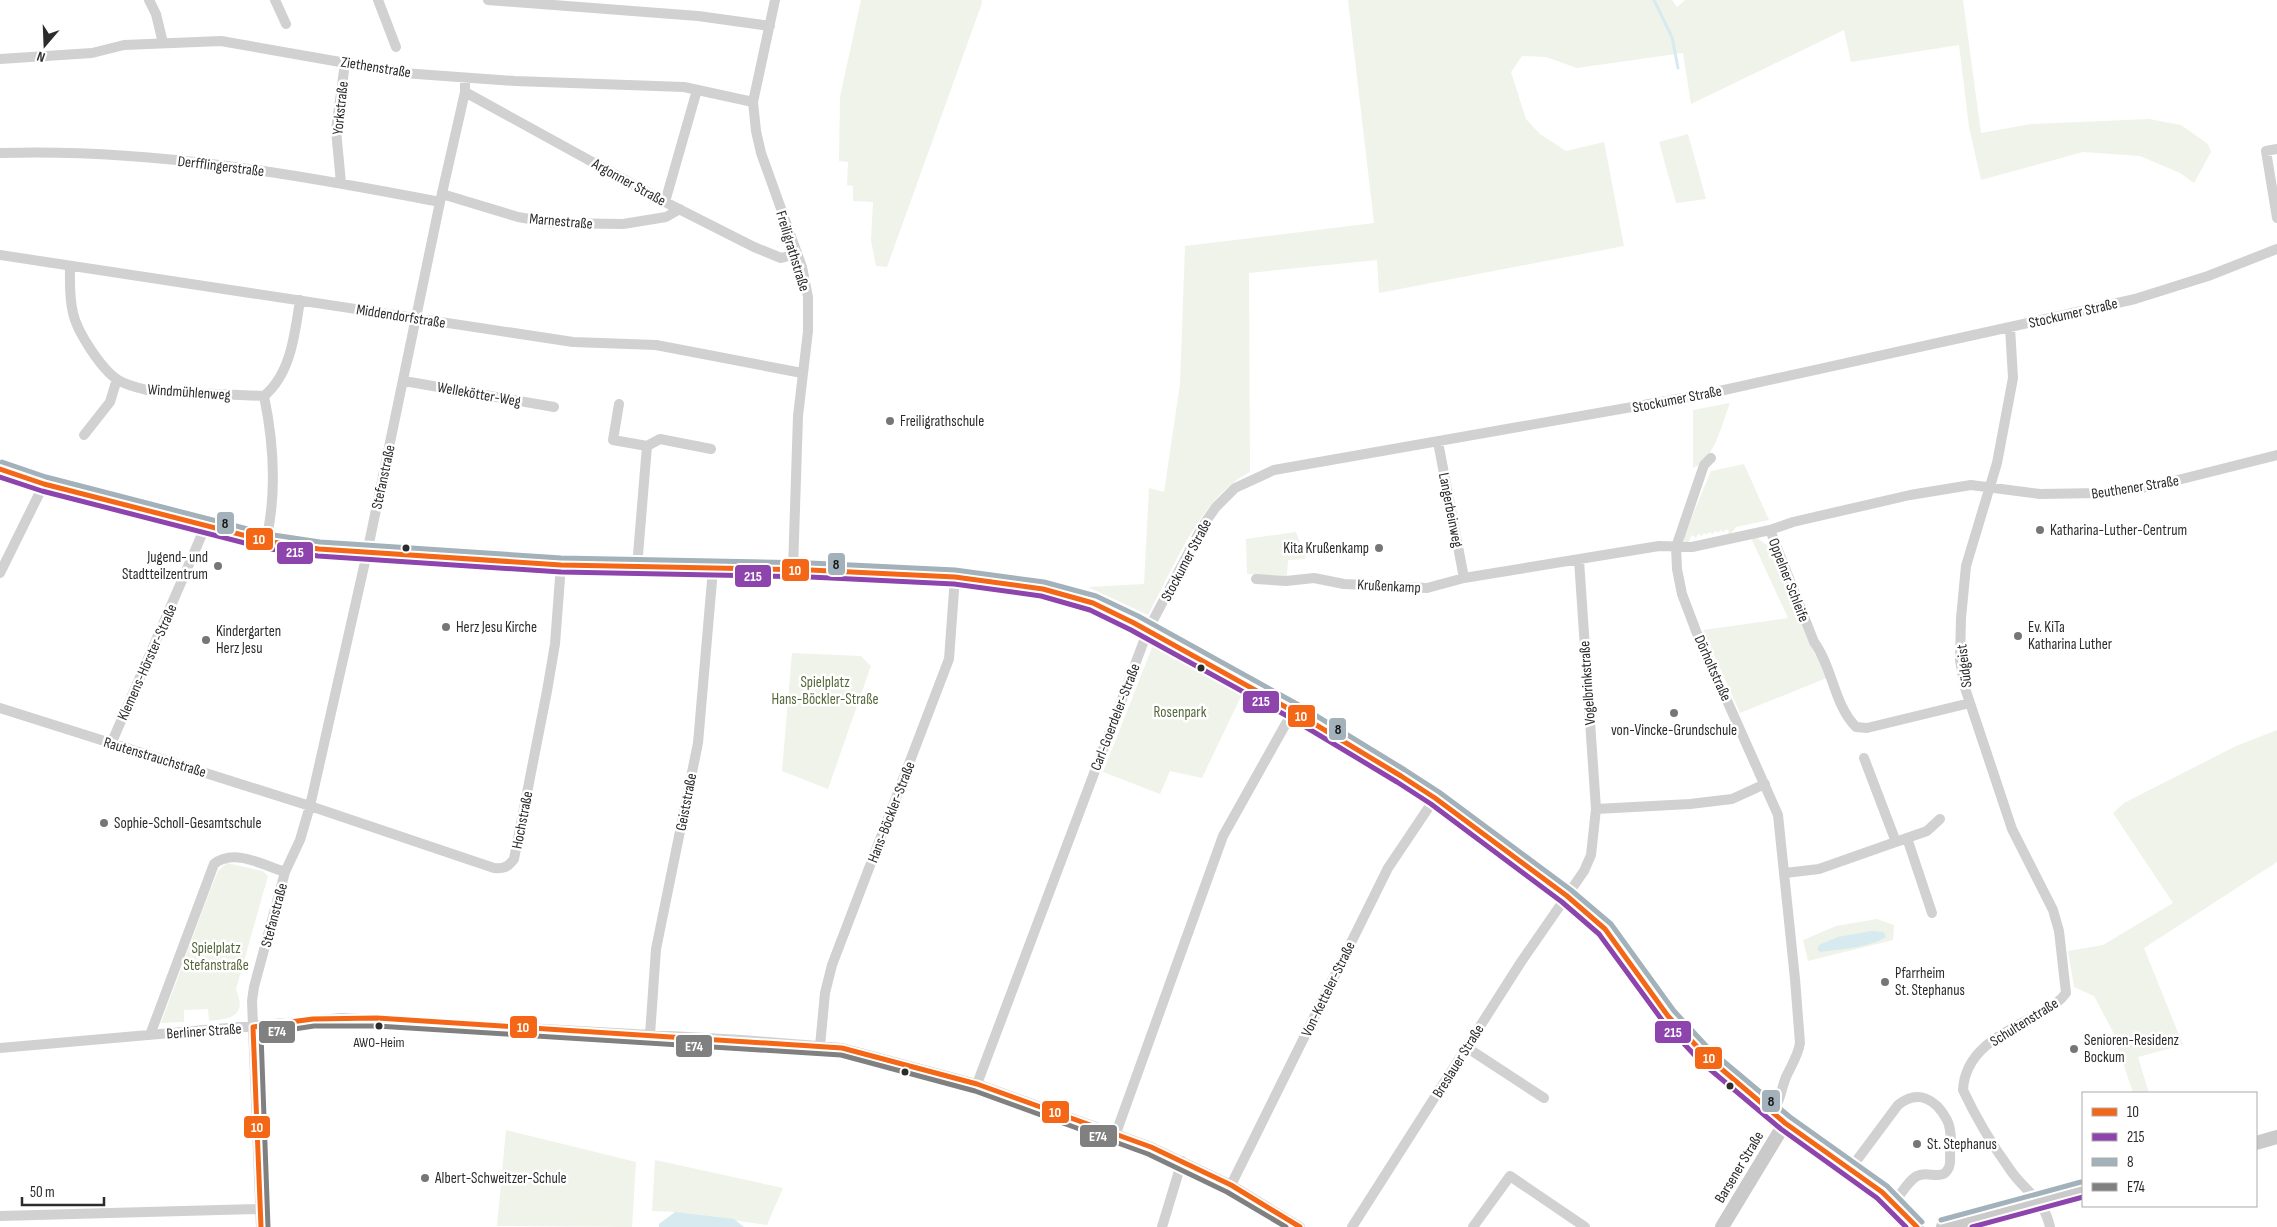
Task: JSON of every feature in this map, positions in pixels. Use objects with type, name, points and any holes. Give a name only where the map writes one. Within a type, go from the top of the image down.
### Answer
[{"type":"main road","points":[[0,469],[44,484],[266,541],[312,548],[561,565],[793,570],[955,577],[1021,585],[1069,596],[1101,607],[1148,630],[1293,710],[1435,798],[1567,896],[1605,930],[1679,1030],[1705,1055],[1785,1123],[1851,1168],[1894,1202],[1916,1227]]},
{"type":"main road","name":"Barsener Straße","points":[[1722,1227],[1785,1123]]},
{"type":"main road","points":[[2257,1143],[2277,1137]]},
{"type":"main road","points":[[1944,1227],[2082,1189]]},
{"type":"street","points":[[149,0],[156,14],[163,44]]},
{"type":"street","points":[[275,0],[286,24]]},
{"type":"street","points":[[378,0],[396,47]]},
{"type":"street","points":[[488,0],[688,15],[770,26]]},
{"type":"street","name":"Freiligrathstraße","points":[[775,0],[753,102],[756,131],[761,153],[797,254],[806,290],[809,313],[798,426],[793,570]]},
{"type":"street","name":"Ziethenstraße","points":[[0,59],[92,53],[124,45],[221,41],[403,72],[465,78],[684,87],[753,102]]},
{"type":"street","name":"Yorkstraße","points":[[341,183],[336,130],[345,62]]},
{"type":"street","name":"Stefanstraße","points":[[261,1227],[253,1027],[254,987],[285,872],[300,840],[310,806],[404,381],[441,198],[465,92],[465,78]]},
{"type":"street","points":[[666,202],[697,90]]},
{"type":"street","name":"Argonner Straße","points":[[465,92],[666,202],[774,256],[788,258],[797,254]]},
{"type":"street","points":[[2277,149],[2266,151],[2277,218]]},
{"type":"street","name":"Derfflingerstraße","points":[[0,153],[114,154],[254,169],[441,198]]},
{"type":"street","name":"Marnestraße","points":[[441,198],[518,217],[553,223],[623,224],[666,217],[680,209]]},
{"type":"street","name":"Stockumer Straße","points":[[1148,630],[1202,527],[1216,507],[1235,488],[1274,470],[1706,394],[2135,299],[2208,276],[2277,249]]},
{"type":"street","name":"Middendorfstraße","points":[[0,255],[573,342],[656,345],[802,373]]},
{"type":"street","name":"Windmühlenweg","points":[[70,266],[70,295],[73,316],[92,352],[117,379],[133,387],[151,391],[264,396]]},
{"type":"street","points":[[266,541],[272,512],[274,465],[264,396],[271,390],[278,379],[293,346],[300,300]]},
{"type":"street","name":"Südgeist","points":[[2010,327],[2013,378],[1997,463],[1966,566],[1960,660],[1965,688],[2012,830],[2053,910],[2059,931],[2066,993]]},
{"type":"street","points":[[84,435],[110,402],[117,379]]},
{"type":"street","name":"Wellekötter-Weg","points":[[404,381],[554,407]]},
{"type":"street","points":[[619,404],[613,440],[648,446],[660,439],[711,449]]},
{"type":"street","name":"Langerbeinweg","points":[[1438,442],[1464,578]]},
{"type":"street","points":[[637,567],[648,446]]},
{"type":"street","name":"Beuthener Straße","points":[[1990,486],[2040,494],[2102,493],[2162,484],[2277,454]]},
{"type":"street","points":[[1676,547],[1704,465],[1711,458]]},
{"type":"street","points":[[0,573],[44,484]]},
{"type":"street","name":"Oppelner Schleife","points":[[1970,703],[1867,728],[1856,727],[1848,718],[1822,654],[1810,634],[1770,530],[1793,522],[1910,495],[1971,485],[1990,486]]},
{"type":"street","name":"Klemens-Hörster-Straße","points":[[111,744],[206,525]]},
{"type":"street","points":[[1579,560],[1659,546],[1692,547],[1770,530]]},
{"type":"street","name":"Dörholtstraße","points":[[1676,547],[1676,569],[1682,594],[1778,815],[1800,1043],[1798,1052],[1786,1077],[1778,1104],[1772,1112]]},
{"type":"street","name":"Krußenkamp","points":[[1256,578],[1286,581],[1314,578],[1344,584],[1426,588],[1464,578],[1579,560]]},
{"type":"street","name":"Vogelbrinkstraße","points":[[1567,896],[1584,871],[1591,855],[1596,809],[1579,560]]},
{"type":"street","name":"Hochstraße","points":[[310,806],[494,868],[509,866],[514,859],[547,691],[555,644],[561,565]]},
{"type":"street","name":"Geiststraße","points":[[650,1035],[656,949],[698,743],[713,569]]},
{"type":"street","name":"Hans-Böckler-Straße","points":[[820,1046],[825,993],[832,964],[949,659],[955,577]]},
{"type":"street","name":"Carl-Goerdeler-Straße","points":[[977,1084],[1117,707],[1148,630]]},
{"type":"street","name":"Rautenstrauchstraße","points":[[0,708],[310,806]]},
{"type":"street","points":[[1116,1133],[1223,836],[1293,710]]},
{"type":"street","points":[[1864,758],[1932,913]]},
{"type":"street","points":[[1596,809],[1690,804],[1732,799],[1765,784]]},
{"type":"street","name":"Von-Ketteler-Straße","points":[[1231,1185],[1388,868],[1435,798]]},
{"type":"street","points":[[1785,873],[1819,869],[1927,831],[1940,819]]},
{"type":"street","name":"Stefanstraße","points":[[150,1035],[214,864],[225,857],[234,856],[285,872]]},
{"type":"street","name":"Breslauer Straße","points":[[1352,1227],[1521,962],[1567,896]]},
{"type":"street","name":"Schultenstraße","points":[[2050,1227],[2046,1211],[2040,1201],[2012,1173],[1996,1149],[1969,1102],[1964,1090],[1964,1080],[1976,1054],[1994,1038],[2054,1006],[2066,993]]},
{"type":"street","name":"Berliner Straße","points":[[0,1048],[253,1027],[318,1019],[377,1018],[820,1046],[862,1052],[977,1084],[1116,1133],[1182,1161],[1231,1185],[1300,1227]]},
{"type":"street","points":[[1466,1047],[1544,1098]]},
{"type":"street","points":[[1851,1168],[1898,1105],[1906,1098],[1916,1095],[1939,1108],[1947,1121],[1951,1136],[1948,1172],[1943,1174],[1921,1174],[1915,1177],[1894,1202]]},
{"type":"street","points":[[1162,1227],[1182,1161]]},
{"type":"street","points":[[1473,1227],[1510,1176],[1586,1227]]},
{"type":"street","points":[[0,1216],[260,1209]]},
{"type":"green space","points":[[861,0],[982,0],[887,267],[876,266],[871,240],[873,202],[853,201],[853,186],[847,185],[848,162],[839,161],[840,97]]},
{"type":"green space","points":[[1348,0],[1672,0],[1677,7],[1685,0],[1963,0],[1981,133],[2031,124],[2149,119],[2181,125],[2208,144],[2211,152],[2194,183],[2180,173],[2140,156],[2083,152],[1981,180],[1969,127],[1959,45],[1851,62],[1844,30],[1691,104],[1683,53],[1577,68],[1546,57],[1522,56],[1511,72],[1526,119],[1540,134],[1566,151],[1604,142],[1624,246],[1379,293],[1377,260],[1249,273],[1250,472],[1233,483],[1217,498],[1203,516],[1178,556],[1148,615],[1088,587],[1144,584],[1149,488],[1164,492],[1180,384],[1185,246],[1374,223]]},
{"type":"green space","points":[[1688,134],[1706,199],[1676,203],[1659,142]]},
{"type":"green space","points":[[1730,403],[1712,449],[1701,463],[1693,468],[1693,410]]},
{"type":"green space","points":[[1744,464],[1769,520],[1736,527],[1726,537],[1729,531],[1726,529],[1724,532],[1720,530],[1719,533],[1715,531],[1713,534],[1709,532],[1707,535],[1704,533],[1702,536],[1698,534],[1696,538],[1692,535],[1687,544],[1683,538],[1711,471]]},
{"type":"green space","points":[[1296,532],[1306,559],[1288,560],[1287,576],[1247,574],[1246,539]]},
{"type":"green space","points":[[1751,538],[1757,538],[1767,545],[1815,655],[1821,659],[1829,677],[1740,713],[1703,630],[1788,618]]},
{"type":"green space","name":"Rosenpark","points":[[1155,640],[1245,688],[1202,778],[1170,771],[1160,794],[1103,772]]},
{"type":"green space","name":"Spielplatz Hans-Böckler-Straße","points":[[792,653],[861,656],[871,666],[828,789],[782,771]]},
{"type":"green space","points":[[2277,730],[2277,862],[2144,948],[2183,1045],[2138,1057],[2149,1092],[2133,1092],[2113,1032],[2094,996],[2074,987],[2068,951],[2103,945],[2173,903],[2113,813],[2124,803],[2236,746]]},
{"type":"green space","name":"Spielplatz Stefanstraße","points":[[227,863],[263,871],[268,876],[236,989],[240,1005],[238,1010],[231,1017],[209,1021],[208,1009],[184,1010],[184,1022],[161,1023],[218,871]]},
{"type":"green space","points":[[1877,919],[1894,925],[1893,940],[1808,961],[1803,940],[1836,926]]},
{"type":"green space","points":[[506,1130],[636,1162],[632,1227],[497,1226]]},
{"type":"green space","points":[[655,1160],[783,1188],[767,1225],[675,1212],[652,1211]]},
{"type":"shaded area","points":[[1871,931],[1884,932],[1886,937],[1871,944],[1854,948],[1820,952],[1817,949],[1819,945],[1838,937]]},
{"type":"shaded area","points":[[675,1212],[734,1219],[744,1227],[659,1227],[659,1224]]},
{"type":"waterway","points":[[1654,0],[1672,37],[1678,68]]},
{"type":"transit line","name":"8","points":[[2,462],[46,477],[267,534],[320,542],[561,558],[810,563],[955,570],[1044,582],[1096,596],[1138,616],[1297,704],[1405,770],[1439,792],[1571,890],[1611,924],[1674,1011],[1710,1050],[1790,1117],[1887,1186],[1922,1222]]},
{"type":"transit line","name":"10","points":[[0,469],[44,484],[266,541],[319,549],[561,565],[810,570],[955,577],[1043,589],[1093,603],[1134,623],[1293,711],[1401,776],[1435,798],[1567,896],[1605,929],[1668,1016],[1705,1055],[1785,1123],[1882,1192],[1917,1227]]},
{"type":"transit line","name":"215","points":[[0,477],[42,491],[264,548],[318,556],[561,572],[810,577],[954,584],[1041,596],[1090,610],[1131,630],[1289,717],[1397,782],[1431,804],[1562,902],[1599,934],[1662,1020],[1700,1061],[1781,1129],[1877,1198],[1906,1227]]},
{"type":"transit line","name":"10","points":[[253,1027],[313,1019],[377,1018],[842,1048],[977,1084],[1151,1147],[1231,1185],[1300,1227]]},
{"type":"transit line","name":"E74","points":[[268,1227],[261,1034],[314,1026],[377,1026],[841,1055],[975,1091],[1148,1154],[1227,1192],[1286,1227]]},
{"type":"transit line","name":"10","points":[[253,1027],[261,1227]]},
{"type":"transit line","name":"8","points":[[1941,1220],[2081,1182]]},
{"type":"transit line","name":"215","points":[[1972,1227],[2082,1197]]},
{"type":"place","name":"Freiligrathschule","points":[[890,421]]},
{"type":"place","name":"Katharina-Luther-Centrum","points":[[2040,530]]},
{"type":"place","name":"Kita Krußenkamp","points":[[1379,548]]},
{"type":"place","name":"Jugend- und Stadtteilzentrum","points":[[218,566]]},
{"type":"place","name":"Herz Jesu Kirche","points":[[446,627]]},
{"type":"place","name":"Ev. KiTa Katharina Luther","points":[[2018,636]]},
{"type":"place","name":"Kindergarten Herz Jesu","points":[[206,640]]},
{"type":"place","name":"von-Vincke-Grundschule","points":[[1674,713]]},
{"type":"place","name":"Sophie-Scholl-Gesamtschule","points":[[104,823]]},
{"type":"place","name":"Pfarrheim St. Stephanus","points":[[1885,982]]},
{"type":"place","name":"AWO-Heim","points":[[379,1026]]},
{"type":"place","name":"Senioren-Residenz Bockum","points":[[2074,1049]]},
{"type":"place","name":"St. Stephanus","points":[[1917,1144]]},
{"type":"place","name":"Albert-Schweitzer-Schule","points":[[425,1178]]}]
